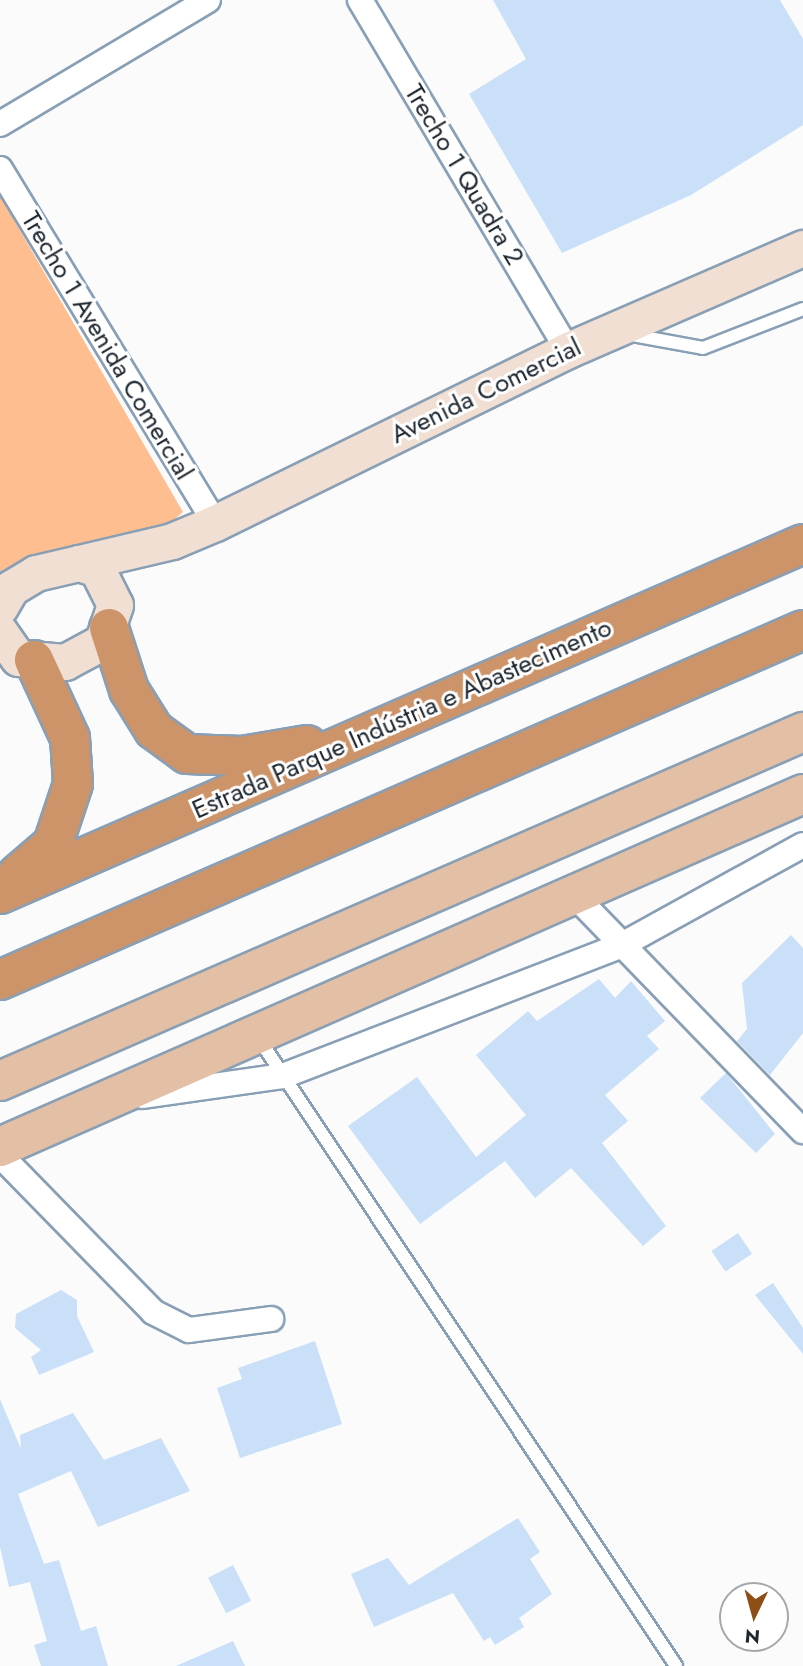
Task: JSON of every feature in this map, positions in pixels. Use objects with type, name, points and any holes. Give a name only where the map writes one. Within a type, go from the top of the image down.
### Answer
[{"type":"highway","name":"Estrada Parque Indústria e Abastecimento","points":[[0,892],[803,544]]},
{"type":"highway","points":[[112,617],[129,690],[154,730],[187,754],[242,756],[368,734]]},
{"type":"highway","points":[[0,980],[803,630]]},
{"type":"highway","points":[[0,892],[53,844],[73,784],[70,738],[8,631]]},
{"type":"main road","points":[[0,1081],[803,732]]},
{"type":"main road","points":[[0,1147],[576,897],[803,794]]},
{"type":"street","points":[[0,124],[208,0]]},
{"type":"street","name":"Trecho 1 Quadra 2","points":[[360,0],[568,350]]},
{"type":"street","name":"Trecho 1 Avenida Comercial","points":[[0,169],[215,523]]},
{"type":"street","name":"Avenida Comercial","points":[[79,563],[172,541],[215,523],[568,350],[803,248]]},
{"type":"street","name":"Avenida Comercial","points":[[112,617],[172,541]]},
{"type":"street","points":[[79,563],[97,569],[112,617],[102,642],[74,659],[8,631],[36,573],[79,563]]},
{"type":"street","points":[[107,1100],[283,1076],[620,946],[803,845]]},
{"type":"street","points":[[576,897],[620,946],[803,1131]]},
{"type":"street","points":[[0,1155],[153,1312],[190,1330],[271,1319]]},
{"type":"lane","points":[[613,331],[682,349],[703,348],[803,309]]},
{"type":"lane","points":[[257,1035],[396,1237],[676,1666]]},
{"type":"shaded area","points":[[0,196],[183,512],[160,532],[0,586]]},
{"type":"building","points":[[493,0],[780,0],[803,39],[803,125],[691,195],[562,253],[469,94],[526,59]]},
{"type":"building","points":[[791,935],[803,948],[803,1033],[770,1075],[737,1041],[747,1029],[742,983]]},
{"type":"building","points":[[599,979],[615,998],[631,981],[665,1021],[647,1036],[659,1049],[605,1095],[628,1121],[602,1143],[666,1226],[643,1246],[571,1168],[535,1198],[505,1161],[420,1224],[348,1126],[417,1077],[476,1157],[526,1115],[476,1055],[528,1011],[537,1021]]},
{"type":"building","points":[[726,1073],[775,1134],[756,1153],[700,1098]]},
{"type":"building","points":[[738,1233],[752,1254],[725,1272],[711,1251]]},
{"type":"building","points":[[773,1283],[803,1328],[803,1354],[755,1295]]},
{"type":"building","points":[[61,1290],[77,1300],[77,1316],[94,1352],[39,1375],[31,1357],[41,1350],[15,1328],[16,1314]]},
{"type":"building","points":[[315,1341],[342,1424],[240,1458],[217,1388],[242,1379],[238,1368]]},
{"type":"building","points":[[0,1399],[21,1449],[20,1435],[73,1413],[104,1460],[161,1438],[190,1491],[98,1527],[71,1471],[18,1494],[44,1564],[59,1560],[81,1631],[96,1626],[108,1666],[41,1666],[34,1645],[47,1641],[30,1582],[9,1587],[0,1547]]},
{"type":"building","points":[[518,1518],[540,1552],[530,1559],[552,1594],[519,1618],[524,1627],[495,1645],[490,1637],[484,1641],[453,1593],[374,1627],[351,1574],[388,1558],[409,1585]]},
{"type":"building","points":[[233,1565],[251,1601],[226,1613],[208,1578]]},
{"type":"building","points":[[233,1641],[245,1666],[176,1666]]}]
